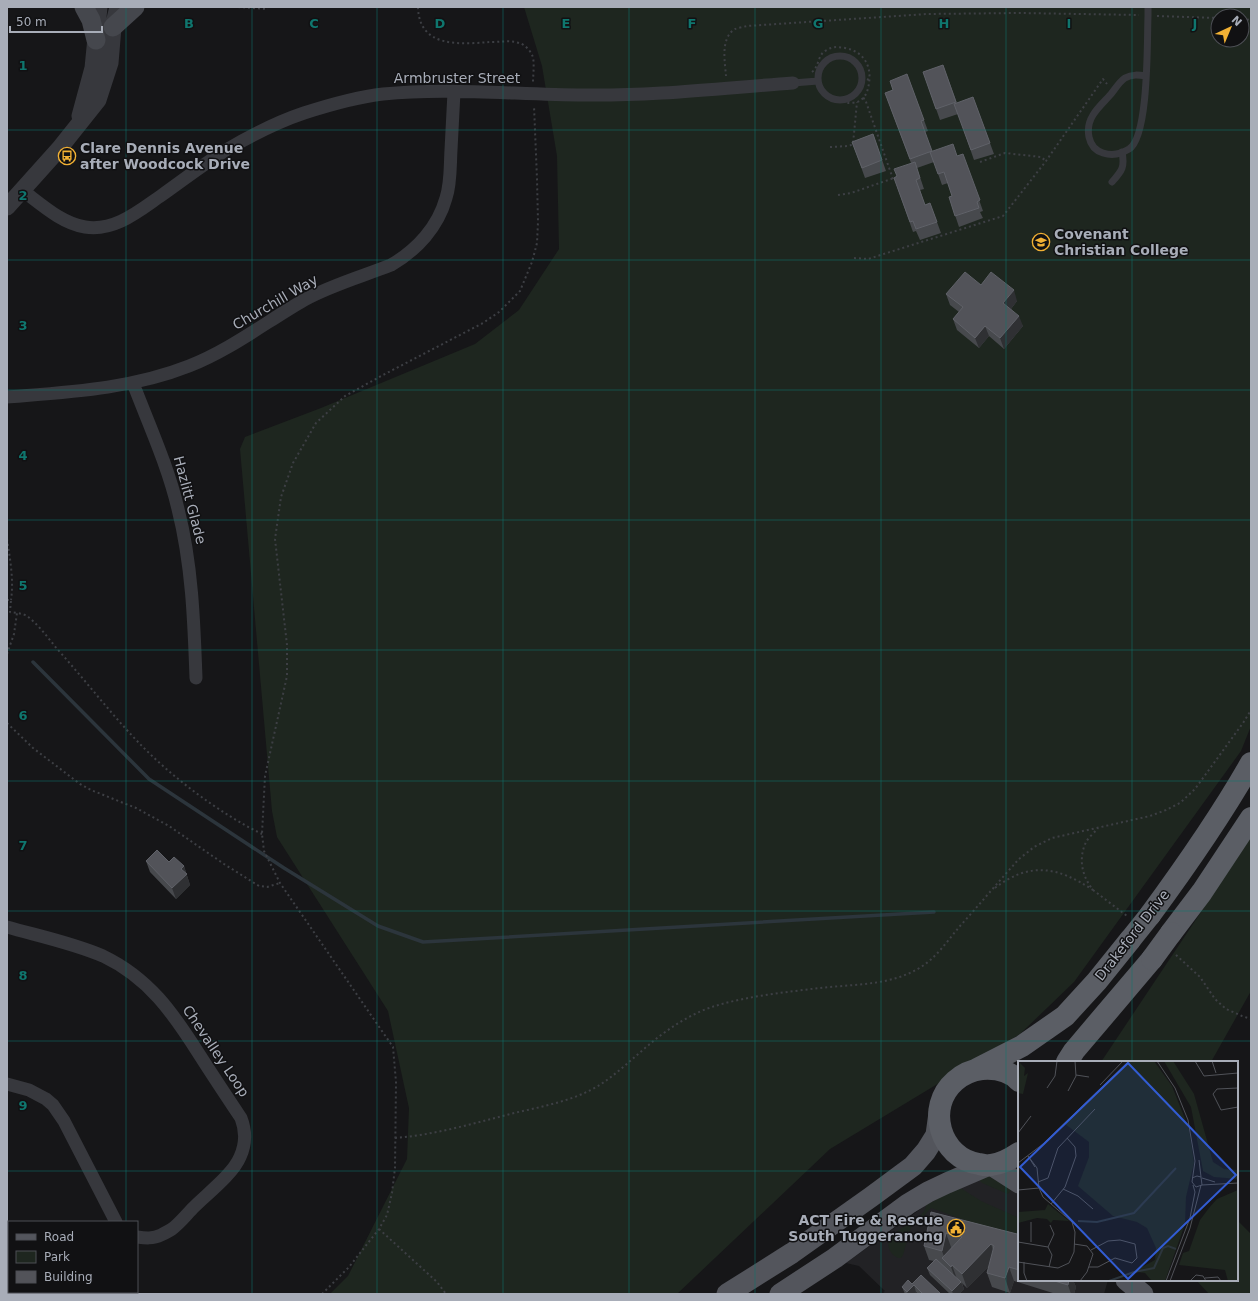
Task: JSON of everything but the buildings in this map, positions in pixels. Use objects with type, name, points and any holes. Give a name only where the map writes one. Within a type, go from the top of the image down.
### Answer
[{"type":"highway","name":"Drakeford Drive","points":[[939,1113],[942,1098],[950,1085],[962,1075],[976,1070],[1022,1046],[1065,1016],[1097,981],[1150,915],[1225,807],[1251,763]]},
{"type":"highway","name":"Drakeford Drive","points":[[1068,1061],[1074,1051],[1152,958],[1202,892],[1251,818]]},
{"type":"highway","points":[[976,1070],[990,1068],[1004,1072],[1018,1080]]},
{"type":"highway","points":[[939,1113],[940,1129],[947,1144],[958,1156],[973,1163],[990,1165],[1008,1161],[1018,1154]]},
{"type":"main road","points":[[84,7],[91,20],[96,40]]},
{"type":"main road","points":[[113,27],[135,7]]},
{"type":"main road","points":[[727,1294],[792,1253],[872,1197],[913,1166],[926,1151],[936,1135],[939,1113]]},
{"type":"main road","points":[[780,1294],[836,1258],[908,1204],[947,1183],[990,1165],[1018,1182]]},
{"type":"main road","points":[[1127,1281],[1143,1294]]},
{"type":"main road","points":[[1136,1281],[1147,1294]]},
{"type":"street","points":[[78,124],[93,68],[99,7]]},
{"type":"street","points":[[7,208],[59,149],[98,100],[110,63],[113,27],[118,7]]},
{"type":"street","name":"Armbruster Street","points":[[22,190],[70,224],[87,227],[105,226],[114,224],[132,216],[225,151],[263,130],[302,114],[342,102],[382,94],[421,91],[454,92],[534,89],[585,95],[633,94],[793,83]]},
{"type":"street","name":"Churchill Way","points":[[7,397],[93,390],[152,379],[206,358],[241,339],[305,300],[328,289],[391,265],[401,259],[418,245],[433,228],[439,218],[446,198],[450,177],[454,92]]},
{"type":"street","name":"Hazlitt Glade","points":[[133,383],[164,463],[180,515],[188,557],[193,606],[196,678]]},
{"type":"street","name":"Chevalley Loop","points":[[7,927],[74,946],[102,956],[140,979],[161,999],[178,1022],[241,1118],[245,1137],[244,1144],[240,1158],[231,1171],[173,1228],[154,1237],[138,1237]]},
{"type":"street","points":[[7,1084],[30,1090],[46,1099],[53,1106],[64,1121],[115,1221]]},
{"type":"lane","points":[[1146,76],[1134,75],[1124,79],[1093,116],[1088,133],[1090,143],[1098,151],[1116,155],[1130,148],[1135,143],[1139,132],[1145,101],[1146,76],[1148,16],[1148,7]]},
{"type":"lane","points":[[842,56],[856,62],[860,68],[862,78],[862,83],[855,95],[849,99],[842,100],[836,100],[829,97],[823,92],[818,81],[819,71],[822,65],[828,60],[842,56]]},
{"type":"lane","points":[[793,83],[818,81]]},
{"type":"lane","points":[[1112,182],[1124,164],[1122,152]]},
{"type":"path","points":[[238,7],[268,9]]},
{"type":"path","points":[[322,1294],[349,1267],[379,1229],[387,1215],[392,1194],[395,1168],[396,1082],[393,1047],[280,883],[264,851],[262,834],[265,776],[287,676],[287,645],[275,538],[281,497],[293,463],[316,423],[345,396],[483,323],[499,312],[520,291],[532,262],[537,243],[538,222],[533,56],[524,45],[510,41],[479,43],[443,42],[432,37],[423,28],[420,21],[418,7]]},
{"type":"path","points":[[726,79],[724,56],[727,38],[734,30],[747,26],[926,14],[1019,13],[1210,18]]},
{"type":"path","points":[[809,73],[814,70],[820,56],[825,50],[832,48],[838,47],[853,50],[865,59],[870,70],[870,80],[867,93],[857,102],[848,103]]},
{"type":"path","points":[[862,78],[870,80]]},
{"type":"path","points":[[854,258],[868,259],[1004,216],[1046,161],[1104,79],[1112,92]]},
{"type":"path","points":[[863,98],[865,99],[894,179]]},
{"type":"path","points":[[830,147],[850,146],[853,144],[857,102]]},
{"type":"path","points":[[980,162],[1005,153],[1041,157],[1046,161]]},
{"type":"path","points":[[838,195],[851,193],[899,176]]},
{"type":"path","points":[[7,540],[12,593],[10,612],[17,614],[21,613],[37,626],[75,668],[96,696],[140,744],[173,774],[214,806],[262,834]]},
{"type":"path","points":[[7,654],[14,634],[17,614]]},
{"type":"path","points":[[395,1138],[410,1137],[480,1122],[561,1101],[578,1095],[596,1087],[610,1078],[652,1042],[675,1025],[694,1014],[715,1006],[751,998],[813,989],[879,983],[910,973],[922,966],[938,952],[1019,859],[1034,847],[1052,838],[1150,816],[1180,803],[1195,789],[1251,710]]},
{"type":"path","points":[[7,723],[33,748],[80,784],[136,808],[169,826],[259,886],[267,888],[280,883]]},
{"type":"path","points":[[991,891],[1003,881],[1015,875],[1026,871],[1038,870],[1049,870],[1065,874],[1079,880],[1093,890],[1084,877],[1081,858],[1086,842],[1099,827]]},
{"type":"path","points":[[379,1229],[437,1282],[446,1294]]},
{"type":"shaded area","name":"ACT Fire & Rescue South Tuggeranong","points":[[985,1176],[994,1176],[1018,1186],[1018,1281],[1108,1281],[1104,1294],[886,1294],[883,1292],[885,1291],[859,1266],[846,1263],[926,1205]]},
{"type":"green space","points":[[524,7],[1251,7],[1251,726],[1241,751],[1074,982],[1020,1034],[830,1149],[677,1294],[330,1294],[348,1276],[407,1159],[409,1108],[388,1011],[277,837],[272,811],[240,449],[245,437],[321,408],[475,344],[519,310],[559,249],[557,156],[542,66]]},
{"type":"green space","points":[[1251,837],[1251,991],[1212,1061],[1102,1061]]},
{"type":"green space","points":[[990,1177],[1012,1189],[1008,1194],[982,1183],[980,1178]]},
{"type":"green space","points":[[959,1187],[981,1201],[1018,1218],[1018,1240],[931,1208],[911,1227],[903,1255],[901,1258],[898,1258],[889,1249],[889,1240],[900,1229],[917,1219],[925,1210],[926,1205]]},
{"type":"green space","points":[[1238,1221],[1251,1234],[1251,1294],[1209,1294],[1197,1281],[1238,1281]]},
{"type":"waterway","points":[[33,662],[149,779],[284,868],[378,926],[423,942],[934,912]]},
{"type":"place","name":"Clare Dennis Avenue after Woodcock Drive","points":[[67,156]]},
{"type":"place","name":"Covenant Christian College","points":[[1041,242]]},
{"type":"place","name":"ACT Fire & Rescue South Tuggeranong","points":[[956,1228]]}]
